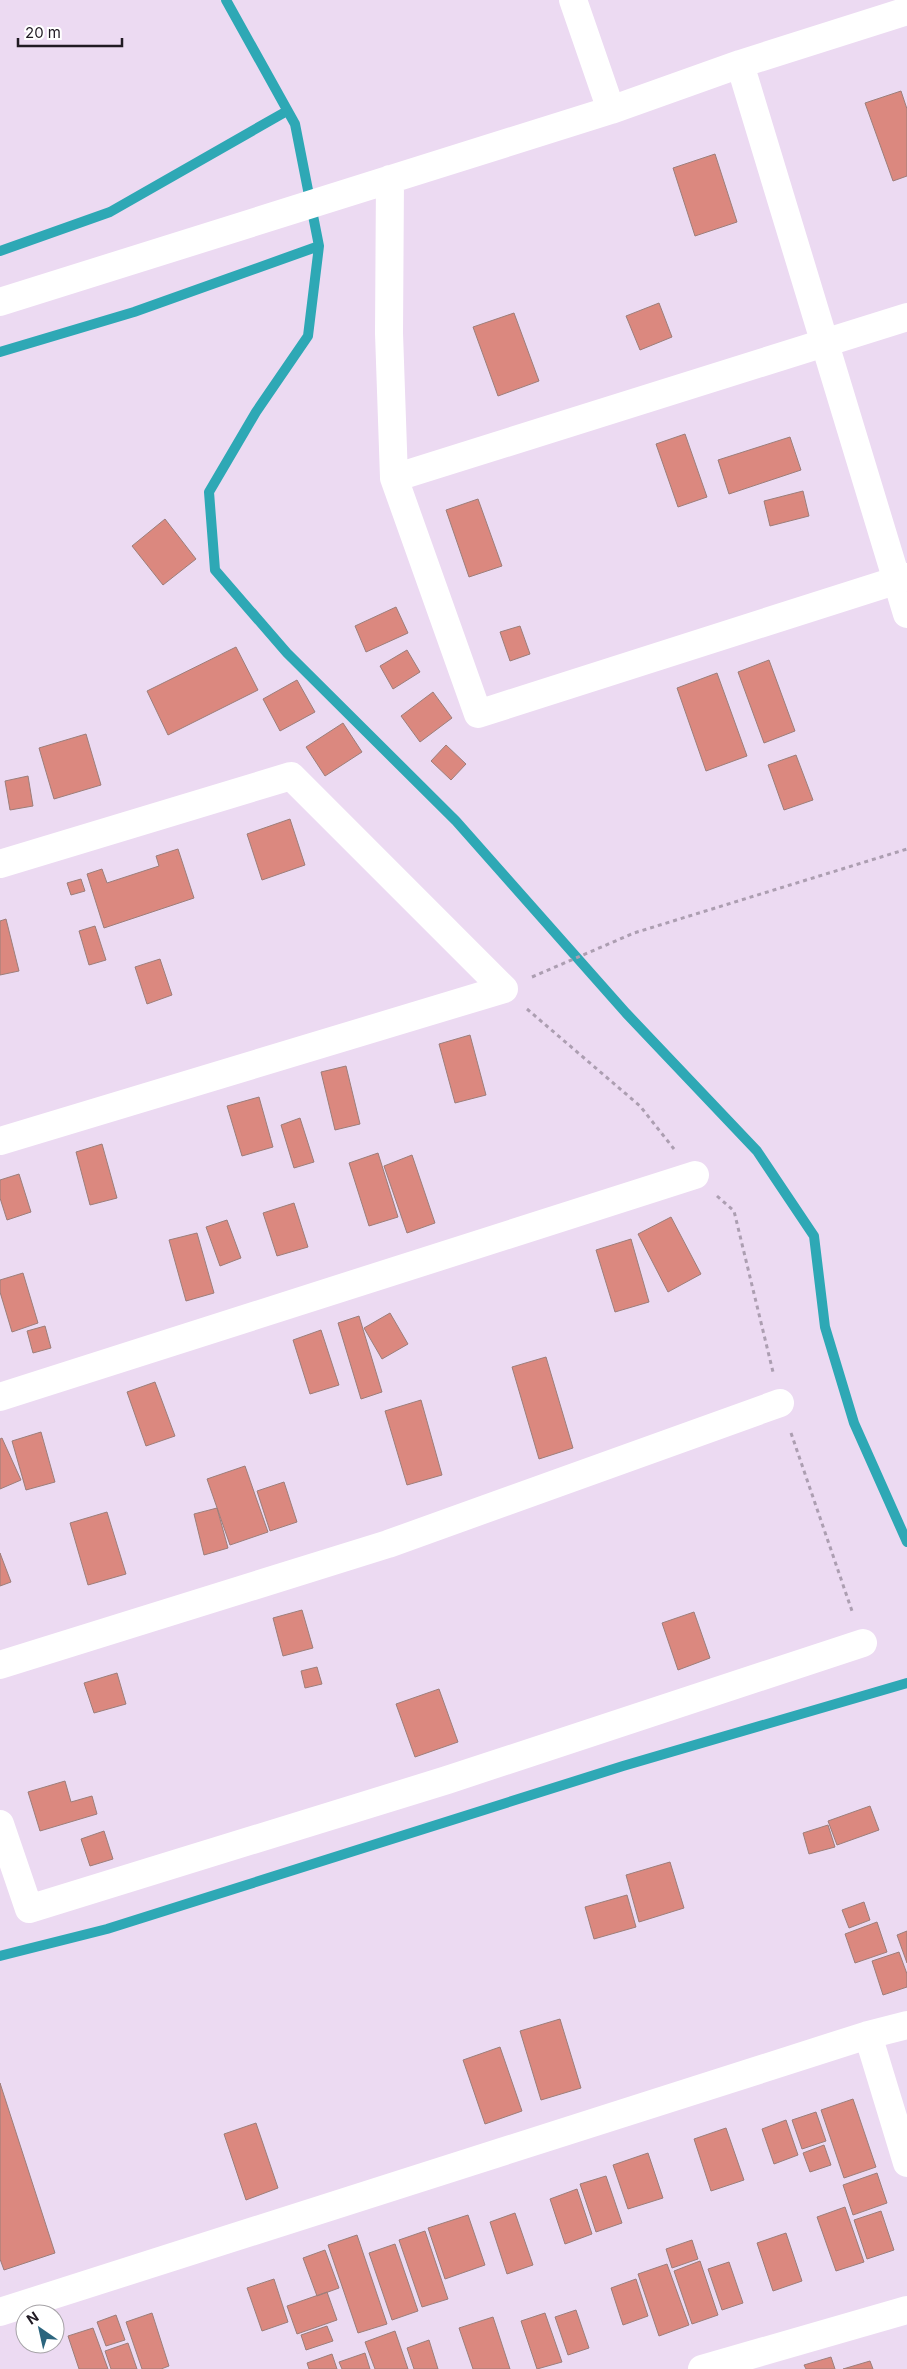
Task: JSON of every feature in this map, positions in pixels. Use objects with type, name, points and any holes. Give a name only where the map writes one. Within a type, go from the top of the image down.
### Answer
[{"type":"street","points":[[573,0],[611,110]]},
{"type":"street","points":[[0,302],[611,110],[740,64],[907,11]]},
{"type":"street","points":[[740,64],[824,344],[901,578],[907,614]]},
{"type":"street","points":[[390,180],[389,333],[394,478],[478,714],[901,578]]},
{"type":"street","points":[[394,478],[907,317]]},
{"type":"street","points":[[0,864],[291,776],[504,989],[0,1140]]},
{"type":"street","points":[[0,1397],[695,1175]]},
{"type":"street","points":[[0,1665],[388,1544],[780,1403]]},
{"type":"street","points":[[0,1824],[29,1909],[447,1780],[863,1643]]},
{"type":"street","points":[[0,2312],[868,2035],[907,2025]]},
{"type":"street","points":[[868,2035],[907,2163]]},
{"type":"street","points":[[702,2369],[907,2310]]},
{"type":"path","points":[[558,966],[634,933],[907,850]]},
{"type":"path","points":[[504,989],[640,1106],[695,1175],[734,1211],[780,1403],[863,1643]]},
{"type":"building","points":[[901,91],[907,109],[907,176],[893,181],[865,103]]},
{"type":"building","points":[[715,154],[737,222],[695,236],[673,168]]},
{"type":"building","points":[[659,303],[672,337],[640,350],[626,316]]},
{"type":"building","points":[[514,313],[539,381],[498,396],[473,327]]},
{"type":"building","points":[[685,434],[707,497],[678,507],[656,444]]},
{"type":"building","points":[[790,437],[801,470],[729,494],[718,460]]},
{"type":"building","points":[[803,491],[809,516],[770,526],[764,501]]},
{"type":"building","points":[[478,499],[502,566],[469,577],[446,510]]},
{"type":"building","points":[[165,519],[196,559],[163,585],[132,546]]},
{"type":"building","points":[[396,607],[408,633],[366,652],[355,626]]},
{"type":"building","points":[[520,626],[530,654],[510,661],[500,632]]},
{"type":"building","points":[[236,647],[258,690],[168,735],[147,691]]},
{"type":"building","points":[[407,650],[420,672],[393,689],[380,666]]},
{"type":"building","points":[[769,660],[795,731],[764,743],[738,672]]},
{"type":"building","points":[[717,673],[747,756],[706,771],[677,688]]},
{"type":"building","points":[[297,680],[315,712],[280,731],[263,699]]},
{"type":"building","points":[[433,692],[452,718],[420,742],[401,716]]},
{"type":"building","points":[[343,723],[362,752],[325,776],[306,747]]},
{"type":"building","points":[[86,734],[101,785],[54,799],[39,748]]},
{"type":"building","points":[[446,745],[466,764],[451,780],[431,761]]},
{"type":"building","points":[[796,755],[813,800],[784,810],[768,765]]},
{"type":"building","points":[[28,776],[33,806],[10,810],[5,781]]},
{"type":"building","points":[[290,819],[305,865],[262,880],[247,834]]},
{"type":"building","points":[[178,849],[194,898],[104,928],[87,874],[102,869],[107,883],[159,866],[156,856]]},
{"type":"building","points":[[81,879],[85,891],[71,895],[67,883]]},
{"type":"building","points":[[6,919],[19,971],[0,975],[0,921]]},
{"type":"building","points":[[95,926],[106,960],[89,965],[79,931]]},
{"type":"building","points":[[160,959],[172,995],[147,1004],[135,967]]},
{"type":"building","points":[[470,1035],[486,1095],[455,1103],[439,1044]]},
{"type":"building","points":[[346,1066],[360,1124],[335,1130],[321,1072]]},
{"type":"building","points":[[259,1097],[273,1147],[242,1156],[227,1106]]},
{"type":"building","points":[[300,1118],[314,1162],[294,1168],[281,1125]]},
{"type":"building","points":[[102,1144],[117,1198],[90,1205],[76,1152]]},
{"type":"building","points":[[378,1153],[398,1217],[369,1226],[349,1163]]},
{"type":"building","points":[[412,1155],[435,1223],[407,1233],[384,1166]]},
{"type":"building","points":[[19,1174],[31,1212],[7,1220],[0,1198],[0,1180]]},
{"type":"building","points":[[294,1203],[308,1247],[277,1256],[263,1213]]},
{"type":"building","points":[[671,1217],[701,1274],[668,1292],[638,1234]]},
{"type":"building","points":[[227,1220],[241,1258],[220,1266],[206,1227]]},
{"type":"building","points":[[197,1233],[214,1293],[186,1301],[169,1240]]},
{"type":"building","points":[[631,1239],[649,1302],[615,1312],[596,1250]]},
{"type":"building","points":[[23,1273],[38,1323],[12,1332],[0,1292],[0,1280]]},
{"type":"building","points":[[390,1313],[408,1344],[382,1359],[364,1328]]},
{"type":"building","points":[[359,1316],[382,1392],[361,1399],[338,1323]]},
{"type":"building","points":[[45,1326],[51,1348],[33,1353],[27,1331]]},
{"type":"building","points":[[321,1330],[339,1385],[310,1394],[293,1340]]},
{"type":"building","points":[[546,1357],[573,1448],[539,1459],[512,1367]]},
{"type":"building","points":[[155,1382],[175,1436],[146,1446],[127,1392]]},
{"type":"building","points":[[421,1400],[442,1475],[407,1485],[385,1411]]},
{"type":"building","points":[[41,1432],[55,1482],[26,1490],[12,1441]]},
{"type":"building","points":[[2,1438],[21,1480],[0,1489],[0,1439]]},
{"type":"building","points":[[245,1466],[268,1532],[230,1545],[207,1479]]},
{"type":"building","points":[[284,1482],[297,1522],[270,1531],[257,1491]]},
{"type":"building","points":[[217,1508],[228,1548],[204,1555],[194,1514]]},
{"type":"building","points":[[107,1512],[126,1574],[88,1585],[70,1523]]},
{"type":"building","points":[[0,1553],[11,1582],[0,1586]]},
{"type":"building","points":[[302,1610],[313,1648],[283,1656],[273,1618]]},
{"type":"building","points":[[694,1612],[710,1658],[678,1670],[662,1623]]},
{"type":"building","points":[[317,1667],[322,1684],[305,1688],[301,1671]]},
{"type":"building","points":[[117,1673],[126,1704],[94,1713],[84,1683]]},
{"type":"building","points":[[439,1689],[458,1742],[415,1757],[396,1704]]},
{"type":"building","points":[[65,1781],[71,1802],[92,1796],[97,1814],[40,1831],[28,1792]]},
{"type":"building","points":[[870,1806],[879,1830],[837,1845],[828,1821]]},
{"type":"building","points":[[828,1825],[835,1847],[809,1854],[803,1833]]},
{"type":"building","points":[[104,1831],[113,1859],[90,1866],[81,1839]]},
{"type":"building","points":[[670,1862],[684,1908],[639,1922],[626,1875]]},
{"type":"building","points":[[627,1895],[636,1927],[594,1939],[585,1907]]},
{"type":"building","points":[[864,1902],[870,1920],[849,1928],[842,1910]]},
{"type":"building","points":[[877,1922],[887,1952],[855,1963],[845,1934]]},
{"type":"building","points":[[907,1931],[907,1963],[897,1935]]},
{"type":"building","points":[[899,1952],[907,1974],[907,1987],[883,1995],[872,1961]]},
{"type":"building","points":[[560,2019],[581,2088],[541,2100],[520,2031]]},
{"type":"building","points":[[500,2047],[522,2111],[485,2124],[463,2060]]},
{"type":"building","points":[[0,2083],[55,2253],[4,2270],[0,2259]]},
{"type":"building","points":[[853,2099],[876,2167],[844,2178],[821,2110]]},
{"type":"building","points":[[816,2112],[826,2141],[802,2149],[792,2120]]},
{"type":"building","points":[[786,2120],[798,2155],[774,2164],[762,2129]]},
{"type":"building","points":[[256,2123],[278,2188],[246,2200],[224,2134]]},
{"type":"building","points":[[726,2128],[744,2180],[711,2191],[694,2139]]},
{"type":"building","points":[[824,2145],[831,2165],[810,2172],[803,2153]]},
{"type":"building","points":[[648,2153],[663,2198],[628,2209],[613,2165]]},
{"type":"building","points":[[877,2173],[887,2203],[853,2215],[843,2185]]},
{"type":"building","points":[[606,2176],[622,2223],[596,2232],[580,2184]]},
{"type":"building","points":[[577,2189],[592,2234],[565,2244],[550,2199]]},
{"type":"building","points":[[845,2207],[864,2262],[836,2271],[817,2217]]},
{"type":"building","points":[[881,2211],[894,2250],[867,2259],[854,2220]]},
{"type":"building","points":[[515,2213],[533,2265],[507,2274],[490,2222]]},
{"type":"building","points":[[468,2215],[485,2265],[445,2279],[428,2228]]},
{"type":"building","points":[[425,2231],[448,2299],[422,2307],[399,2240]]},
{"type":"building","points":[[786,2233],[802,2281],[773,2291],[757,2243]]},
{"type":"building","points":[[357,2235],[387,2324],[358,2333],[328,2245]]},
{"type":"building","points":[[692,2240],[698,2259],[672,2268],[666,2249]]},
{"type":"building","points":[[395,2244],[418,2311],[392,2320],[369,2253]]},
{"type":"building","points":[[325,2250],[339,2288],[317,2296],[303,2258]]},
{"type":"building","points":[[700,2261],[718,2315],[692,2324],[674,2271]]},
{"type":"building","points":[[729,2262],[743,2303],[722,2310],[708,2269]]},
{"type":"building","points":[[667,2264],[689,2325],[659,2336],[638,2274]]},
{"type":"building","points":[[274,2279],[288,2322],[262,2331],[247,2288]]},
{"type":"building","points":[[636,2279],[648,2316],[623,2325],[611,2288]]},
{"type":"building","points":[[327,2292],[337,2320],[297,2334],[287,2306]]},
{"type":"building","points":[[576,2310],[589,2348],[568,2355],[555,2317]]},
{"type":"building","points":[[152,2313],[169,2366],[161,2369],[142,2369],[126,2322]]},
{"type":"building","points":[[545,2313],[562,2362],[537,2369],[521,2321]]},
{"type":"building","points":[[116,2315],[125,2340],[106,2346],[97,2322]]},
{"type":"building","points":[[493,2317],[510,2369],[473,2369],[459,2328]]},
{"type":"building","points":[[327,2326],[333,2341],[306,2350],[301,2335]]},
{"type":"building","points":[[93,2328],[108,2369],[79,2369],[68,2336]]},
{"type":"building","points":[[395,2331],[408,2369],[375,2369],[365,2342]]},
{"type":"building","points":[[429,2340],[438,2369],[414,2369],[407,2348]]},
{"type":"building","points":[[128,2343],[137,2369],[111,2369],[105,2351]]},
{"type":"building","points":[[365,2353],[370,2369],[342,2369],[339,2362]]},
{"type":"building","points":[[332,2354],[337,2369],[309,2369],[307,2363]]},
{"type":"building","points":[[831,2357],[835,2369],[806,2369],[804,2365]]},
{"type":"building","points":[[870,2361],[873,2369],[843,2369]]},
{"type":"waterway","points":[[226,0],[295,124],[319,246],[308,336],[256,412],[209,492],[215,570],[287,653],[456,821],[626,1013],[757,1151],[814,1236],[825,1327],[854,1423],[907,1542]]},
{"type":"waterway","points":[[0,251],[110,212],[287,111]]},
{"type":"waterway","points":[[0,352],[134,312],[319,246]]},
{"type":"waterway","points":[[0,1956],[107,1929],[623,1766],[907,1683]]}]
